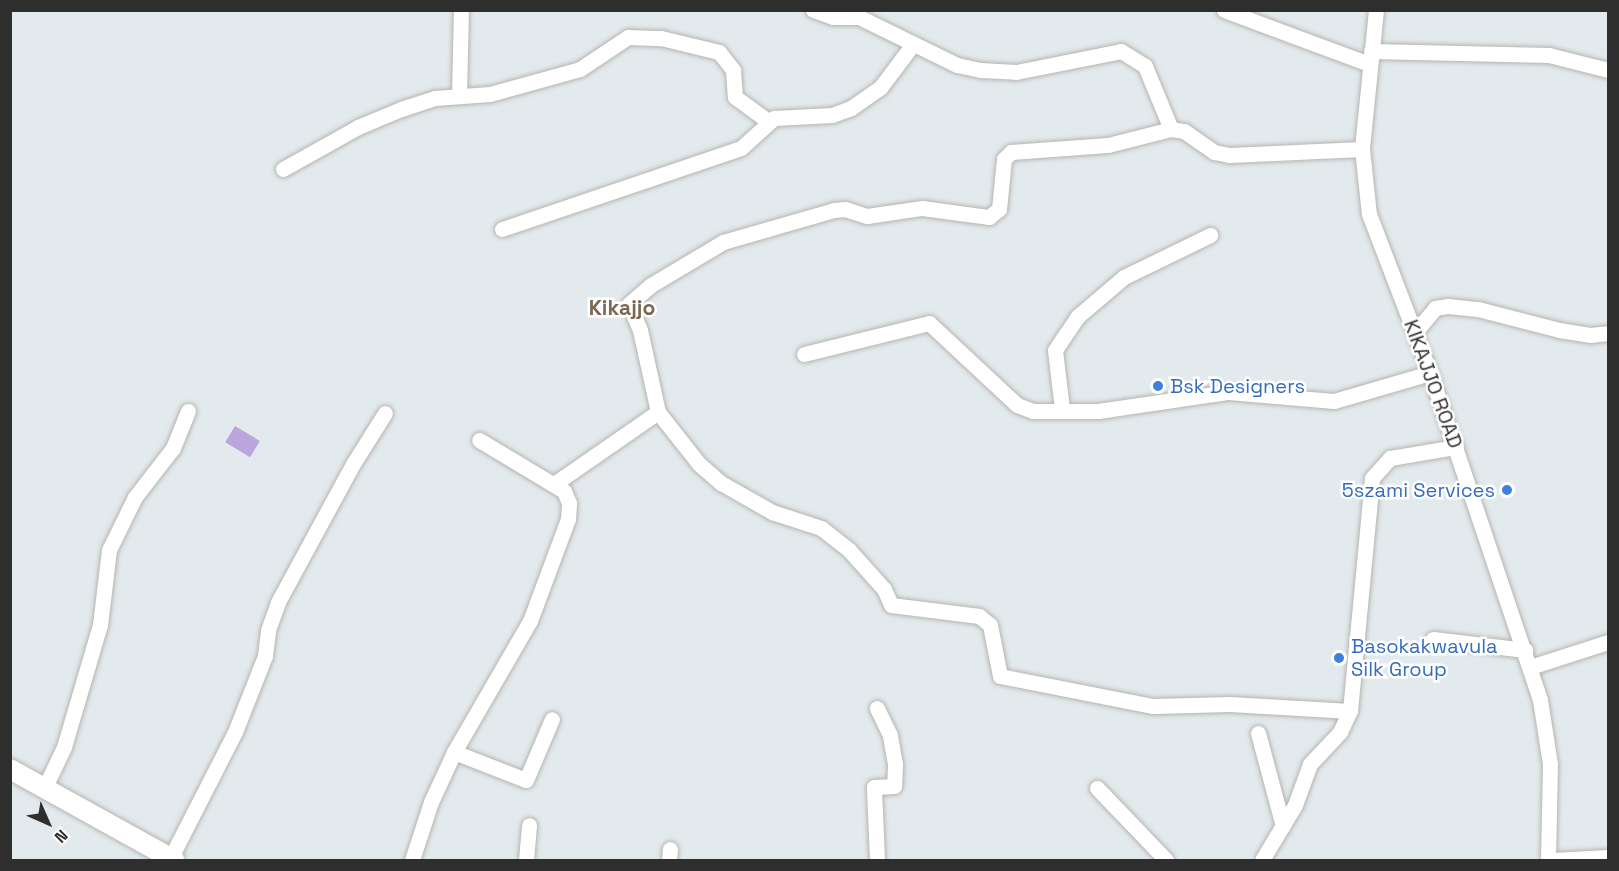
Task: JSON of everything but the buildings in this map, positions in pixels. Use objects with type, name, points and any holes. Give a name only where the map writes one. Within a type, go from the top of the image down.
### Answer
[{"type":"street","points":[[459,96],[461,10]]},
{"type":"street","points":[[813,10],[833,17],[860,14],[913,44],[957,65],[999,72],[1121,51],[1145,66],[1171,129]]},
{"type":"street","points":[[1224,10],[1370,57],[1550,55],[1608,70]]},
{"type":"street","name":"KIKAJJO ROAD","points":[[1376,10],[1362,149],[1369,214],[1386,265],[1416,331],[1540,700],[1550,764],[1548,861]]},
{"type":"street","points":[[283,169],[390,114],[435,98],[489,94],[579,69],[628,37],[661,38],[719,52],[733,70],[735,97],[768,121]]},
{"type":"street","points":[[502,229],[733,152],[748,142],[768,121],[787,116],[832,115],[851,108],[880,88],[913,44]]},
{"type":"street","points":[[1350,711],[1230,704],[1153,706],[1000,676],[990,625],[979,616],[891,605],[869,571],[821,528],[772,512],[721,483],[699,464],[658,412],[640,330],[629,304],[651,285],[723,243],[834,210],[845,209],[867,216],[922,208],[989,217],[995,215],[1002,200],[1006,154],[1108,145],[1171,129],[1184,131],[1214,152],[1230,155],[1362,149]]},
{"type":"street","points":[[1062,410],[1055,350],[1077,316],[1124,277],[1210,235]]},
{"type":"street","points":[[1416,331],[1435,308],[1449,306],[1478,309],[1559,330],[1590,335],[1608,333]]},
{"type":"street","points":[[804,354],[929,323],[1022,409],[1098,411],[1229,392],[1334,401],[1430,372]]},
{"type":"street","points":[[44,789],[64,747],[100,625],[109,550],[135,497],[173,448],[188,411]]},
{"type":"street","points":[[555,484],[658,412]]},
{"type":"street","points":[[10,769],[172,860],[235,732],[266,656],[268,630],[278,602],[353,464],[385,413]]},
{"type":"street","points":[[412,861],[431,802],[454,752],[530,621],[568,519],[569,502],[564,491],[479,440]]},
{"type":"street","points":[[1262,861],[1283,826],[1310,764],[1340,732],[1350,711],[1372,478],[1390,458],[1456,447]]},
{"type":"street","points":[[1434,639],[1524,650]]},
{"type":"street","points":[[1530,667],[1608,642]]},
{"type":"street","points":[[877,708],[890,735],[895,764],[894,786],[874,787],[877,861]]},
{"type":"street","points":[[454,752],[526,780],[552,719]]},
{"type":"street","points":[[1258,733],[1283,826]]},
{"type":"street","points":[[1097,788],[1166,861]]},
{"type":"street","points":[[526,861],[529,825]]},
{"type":"street","points":[[1553,861],[1608,856]]},
{"type":"shaded area","points":[[235,426],[260,441],[250,457],[225,442]]},
{"type":"place","name":"Bsk Designers","points":[[1158,386]]},
{"type":"place","name":"5szami Services","points":[[1507,490]]},
{"type":"place","name":"Basokakwavula Silk Group","points":[[1339,658]]},
{"type":"district","name":"Kikajjo","points":[[622,308]]}]
